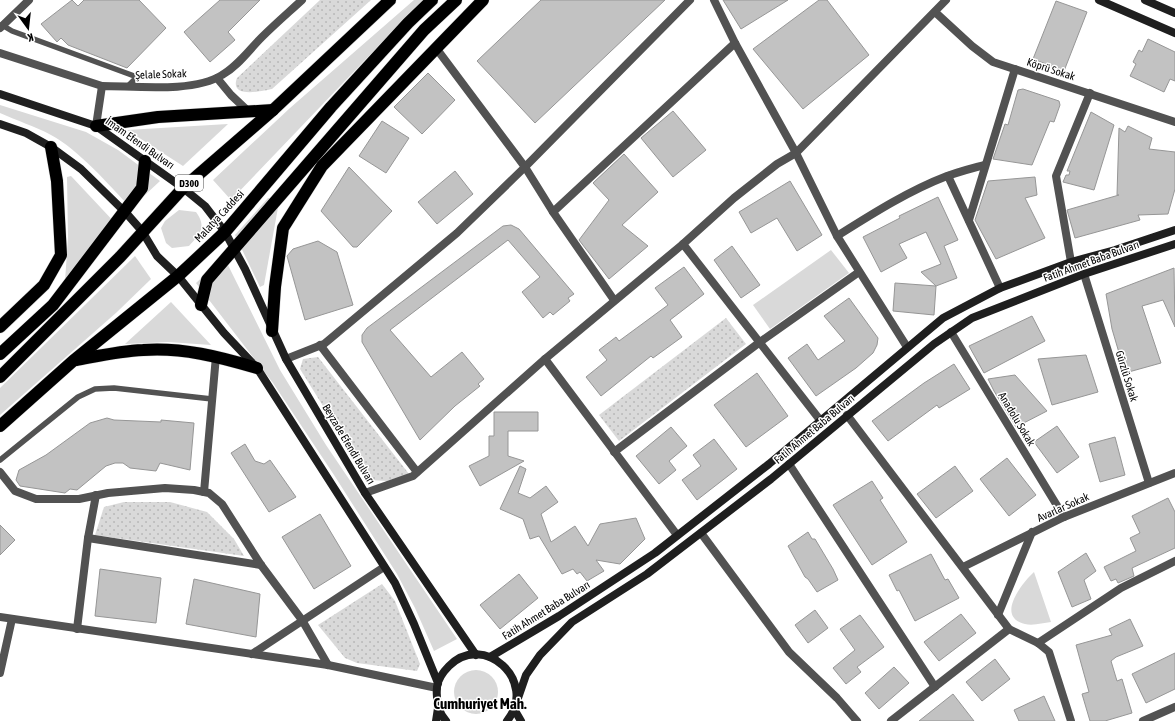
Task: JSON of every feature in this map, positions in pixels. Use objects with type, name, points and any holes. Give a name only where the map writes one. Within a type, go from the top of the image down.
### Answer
[{"type":"highway","name":"D300","points":[[0,377],[120,257],[142,231],[184,188],[273,110],[390,0]]},
{"type":"highway","name":"Malatya Caddesi","points":[[0,426],[73,361],[178,276],[225,232],[331,107],[408,23],[432,0]]},
{"type":"highway","points":[[202,305],[207,280],[424,30],[456,0]]},
{"type":"highway","points":[[272,332],[275,287],[283,228],[322,166],[483,0]]},
{"type":"highway","points":[[96,126],[158,117],[273,110]]},
{"type":"highway","points":[[0,328],[44,285],[61,255],[57,181],[51,147]]},
{"type":"highway","points":[[0,354],[53,305],[142,188],[145,161]]},
{"type":"highway","points":[[73,361],[116,352],[144,350],[216,356],[257,368]]},
{"type":"main road","points":[[1099,0],[1175,33]]},
{"type":"main road","points":[[1145,0],[1175,13]]},
{"type":"main road","name":"İmam Efendi Bulvarı","points":[[0,94],[96,126],[184,188],[205,206],[225,232]]},
{"type":"main road","points":[[0,124],[26,133],[51,147],[80,169],[124,211],[142,231],[157,256],[178,276],[224,333],[257,368],[395,583],[414,624],[437,686]]},
{"type":"main road","name":"Fatih Ahmet Baba Bulvarı","points":[[490,657],[559,616],[655,553],[769,464],[943,318],[1000,288],[1071,262],[1115,250],[1175,230]]},
{"type":"main road","name":"Beyzade Efendi Bulvarı","points":[[225,232],[245,269],[272,332],[365,493],[476,654]]},
{"type":"main road","name":"Fatih Ahmet Baba Bulvarı","points":[[507,721],[515,705],[526,675],[536,660],[572,622],[647,574],[701,533],[789,464],[934,344],[972,318],[1084,274],[1175,244]]},
{"type":"main road","points":[[436,721],[438,708],[436,696],[437,686],[443,672],[452,663],[463,657],[476,654],[490,657],[502,663],[511,674],[516,687],[515,705],[521,721]]},
{"type":"main road","points":[[438,708],[446,721]]},
{"type":"street","points":[[1,26],[29,0]]},
{"type":"street","name":"Şelale Sokak","points":[[0,53],[102,86],[176,87],[209,81],[232,69],[302,0]]},
{"type":"street","points":[[286,358],[320,345],[457,233],[525,167],[690,0]]},
{"type":"street","points":[[714,0],[735,43],[796,153],[837,236],[907,347]]},
{"type":"street","points":[[365,493],[413,476],[545,359],[682,244],[734,198],[777,164],[796,153],[946,0]]},
{"type":"street","name":"Köprü Sokak","points":[[935,12],[972,46],[993,62],[1175,122]]},
{"type":"street","points":[[553,212],[735,43]]},
{"type":"street","points":[[436,48],[525,167],[553,212],[614,300]]},
{"type":"street","points":[[969,220],[1015,69]]},
{"type":"street","points":[[217,78],[231,95],[249,112]]},
{"type":"street","points":[[96,126],[102,86]]},
{"type":"street","points":[[1071,262],[1056,176],[1090,93]]},
{"type":"street","points":[[837,236],[871,214],[923,186],[985,164]]},
{"type":"street","points":[[948,176],[1000,288]]},
{"type":"street","points":[[682,244],[820,420]]},
{"type":"street","points":[[614,452],[760,342],[859,272]]},
{"type":"street","name":"Gürzlü Sokak","points":[[1084,274],[1149,483]]},
{"type":"street","name":"Anadolu Sokak","points":[[952,332],[1064,516]]},
{"type":"street","points":[[320,345],[418,472]]},
{"type":"street","points":[[204,492],[216,356]]},
{"type":"street","points":[[545,359],[677,535]]},
{"type":"street","points":[[847,415],[1009,629],[1038,643],[1049,652],[1071,721]]},
{"type":"street","points":[[789,464],[935,687]]},
{"type":"street","name":"Avarlar Sokak","points":[[962,567],[1064,516],[1175,473]]},
{"type":"street","points":[[1,476],[16,491],[36,499],[79,498],[166,488],[209,493],[222,504],[262,565],[302,620],[328,665]]},
{"type":"street","points":[[77,629],[88,538],[96,495]]},
{"type":"street","points":[[998,615],[1032,532]]},
{"type":"street","points":[[701,533],[789,652],[838,698],[858,721]]},
{"type":"street","points":[[88,538],[262,565]]},
{"type":"street","points":[[1038,643],[1121,588],[1175,561]]},
{"type":"street","points":[[252,654],[384,567]]},
{"type":"street","points":[[0,617],[328,665],[437,686]]},
{"type":"street","points":[[0,673],[12,619]]},
{"type":"street","points":[[891,721],[1009,629]]},
{"type":"street","points":[[1143,721],[1175,707]]},
{"type":"lane","points":[[1,26],[137,77],[128,86]]},
{"type":"lane","points":[[0,460],[78,397],[95,389],[114,388],[212,399]]},
{"type":"shaded area","points":[[320,0],[371,0],[272,89],[248,92],[238,89],[236,85],[237,78]]},
{"type":"shaded area","points":[[414,0],[426,0],[388,36],[231,200],[213,180],[290,108]]},
{"type":"shaded area","points":[[0,105],[86,132],[118,150],[160,181],[131,208],[93,168],[62,142],[45,132],[0,113]]},
{"type":"shaded area","points":[[228,124],[183,166],[127,130]]},
{"type":"shaded area","points":[[71,176],[117,225],[65,281],[68,238],[67,177]]},
{"type":"shaded area","points":[[268,198],[276,198],[279,202],[264,285],[260,287],[235,235]]},
{"type":"shaded area","points":[[179,210],[196,212],[202,226],[199,234],[189,246],[172,248],[166,243],[161,228],[165,221]]},
{"type":"shaded area","points":[[831,250],[849,273],[770,329],[753,305]]},
{"type":"shaded area","points":[[135,256],[151,279],[117,312],[0,415],[0,388]]},
{"type":"shaded area","points":[[224,257],[280,370],[326,445],[457,639],[434,651],[415,608],[397,574],[334,475],[273,383],[196,283]]},
{"type":"shaded area","points":[[171,302],[211,345],[168,342],[125,344]]},
{"type":"shaded area","points":[[726,318],[746,344],[619,441],[599,415]]},
{"type":"shaded area","points":[[318,357],[409,474],[387,481],[369,480],[300,369],[303,359]]},
{"type":"shaded area","points":[[124,502],[170,502],[207,512],[234,539],[244,556],[95,535],[104,507]]},
{"type":"shaded area","points":[[1034,572],[1051,622],[1028,625],[1016,620],[1012,614],[1012,607],[1018,591]]},
{"type":"shaded area","points":[[382,584],[395,601],[420,664],[417,671],[357,663],[345,658],[318,625]]},
{"type":"shaded area","points":[[476,670],[488,674],[494,680],[498,692],[494,704],[488,710],[476,714],[464,710],[458,704],[454,692],[458,680],[464,674]]},
{"type":"building","points":[[72,0],[78,6],[84,0],[139,0],[166,28],[127,68],[68,45],[61,38],[57,42],[41,24]]},
{"type":"building","points":[[220,0],[260,0],[228,32],[235,40],[210,62],[184,32]]},
{"type":"building","points":[[541,0],[665,0],[535,123],[477,61]]},
{"type":"building","points":[[723,0],[788,0],[741,29]]},
{"type":"building","points":[[819,0],[827,0],[869,55],[803,109],[753,49]]},
{"type":"building","points":[[1056,1],[1087,12],[1064,71],[1033,59]]},
{"type":"building","points":[[1148,39],[1175,52],[1175,81],[1170,79],[1164,92],[1130,76],[1136,64],[1133,62],[1139,50],[1142,52]]},
{"type":"building","points":[[428,73],[455,100],[422,134],[394,107]]},
{"type":"building","points":[[1023,89],[1059,101],[1060,105],[1054,122],[1050,121],[1032,165],[993,159],[1005,124],[1008,125],[1018,90]]},
{"type":"building","points":[[673,111],[706,150],[673,177],[641,138]]},
{"type":"building","points":[[1091,112],[1114,125],[1094,190],[1063,182],[1066,175],[1069,175],[1070,171],[1067,171]]},
{"type":"building","points":[[382,121],[409,138],[386,173],[359,156]]},
{"type":"building","points":[[1128,126],[1152,138],[1149,149],[1175,152],[1175,189],[1168,214],[1138,215],[1140,220],[1075,238],[1067,210],[1119,195],[1117,195],[1119,128],[1125,132]]},
{"type":"building","points":[[624,154],[658,192],[622,225],[648,246],[609,279],[579,240],[609,200],[593,183]]},
{"type":"building","points":[[349,167],[392,211],[357,247],[353,247],[321,211]]},
{"type":"building","points":[[455,171],[473,194],[437,224],[418,202]]},
{"type":"building","points":[[1035,177],[1037,195],[1025,198],[1045,238],[996,259],[975,220],[988,181]]},
{"type":"building","points":[[790,181],[822,235],[797,251],[777,218],[751,233],[739,212]]},
{"type":"building","points":[[938,197],[958,240],[944,246],[957,278],[936,286],[921,272],[941,264],[926,232],[899,244],[907,258],[881,272],[863,237],[900,218],[899,216]]},
{"type":"building","points":[[511,225],[519,229],[574,294],[568,298],[570,301],[553,315],[550,312],[543,318],[522,292],[540,277],[508,240],[390,330],[431,377],[462,352],[484,379],[478,384],[480,386],[455,406],[420,440],[362,342],[362,335],[367,328],[503,226]]},
{"type":"building","points":[[318,241],[337,252],[353,305],[305,320],[287,256],[293,249]]},
{"type":"building","points":[[732,246],[760,285],[741,298],[714,260]]},
{"type":"building","points":[[684,267],[704,294],[670,320],[682,337],[653,358],[651,356],[601,396],[586,377],[607,360],[599,350],[616,337],[619,341],[668,305],[655,288]]},
{"type":"building","points":[[1174,268],[1175,327],[1163,300],[1142,306],[1161,363],[1125,373],[1112,329],[1106,294]]},
{"type":"building","points":[[895,283],[936,286],[934,315],[893,311]]},
{"type":"building","points":[[849,298],[878,338],[877,345],[873,353],[856,368],[816,396],[788,358],[807,344],[818,360],[845,341],[824,316]]},
{"type":"building","points":[[1032,316],[1045,341],[984,373],[969,346]]},
{"type":"building","points":[[1086,355],[1098,392],[1052,405],[1038,359]]},
{"type":"building","points":[[954,364],[970,389],[939,408],[937,405],[888,441],[872,421],[924,383]]},
{"type":"building","points":[[757,373],[788,416],[746,447],[714,405]]},
{"type":"building","points":[[1015,375],[1047,411],[1016,427],[988,379]]},
{"type":"building","points":[[494,412],[538,412],[538,431],[508,431],[508,456],[524,461],[480,486],[469,466],[489,456],[489,436],[494,436]]},
{"type":"building","points":[[107,418],[114,420],[161,422],[161,420],[194,423],[190,470],[160,463],[156,471],[130,468],[123,463],[115,463],[106,466],[77,490],[70,489],[65,493],[20,486],[16,480],[19,470],[46,455],[90,423]]},
{"type":"building","points":[[1057,426],[1079,457],[1057,473],[1034,442]]},
{"type":"building","points":[[671,427],[687,446],[669,461],[676,470],[659,484],[636,456]]},
{"type":"building","points":[[1115,437],[1125,475],[1100,482],[1089,444]]},
{"type":"building","points":[[714,439],[737,469],[697,500],[682,480],[701,466],[693,455]]},
{"type":"building","points":[[245,444],[255,461],[264,464],[270,460],[296,497],[269,512],[231,453]]},
{"type":"building","points":[[1007,458],[1036,495],[1009,516],[980,479]]},
{"type":"building","points":[[520,466],[526,469],[518,493],[530,498],[546,486],[558,502],[541,514],[551,542],[575,526],[588,546],[600,524],[636,518],[645,539],[620,564],[596,560],[604,571],[587,581],[580,572],[577,574],[573,569],[562,574],[539,536],[530,539],[523,519],[500,509]]},
{"type":"building","points":[[955,466],[973,491],[936,518],[917,494]]},
{"type":"building","points":[[872,481],[883,498],[880,500],[907,542],[872,565],[833,505]]},
{"type":"building","points":[[1168,498],[1175,512],[1175,548],[1132,568],[1134,576],[1118,583],[1116,579],[1111,581],[1104,567],[1136,551],[1130,538],[1140,533],[1132,516]]},
{"type":"building","points":[[320,514],[351,566],[314,589],[282,537]]},
{"type":"building","points":[[0,525],[15,540],[0,555]]},
{"type":"building","points":[[808,532],[812,539],[815,539],[838,580],[817,592],[805,577],[788,546]]},
{"type":"building","points":[[1086,553],[1096,571],[1084,580],[1091,599],[1072,607],[1058,572]]},
{"type":"building","points":[[931,554],[945,580],[948,579],[959,598],[915,621],[899,590],[897,591],[889,575]]},
{"type":"building","points":[[100,569],[161,578],[156,623],[95,616]]},
{"type":"building","points":[[519,574],[538,598],[500,629],[480,605]]},
{"type":"building","points":[[194,579],[260,594],[256,637],[186,624]]},
{"type":"building","points":[[815,610],[828,628],[808,643],[795,625]]},
{"type":"building","points":[[961,614],[976,633],[939,661],[924,642]]},
{"type":"building","points":[[860,615],[884,647],[857,667],[861,672],[846,684],[833,668],[855,650],[840,629]]},
{"type":"building","points":[[1130,619],[1143,646],[1116,657],[1111,661],[1117,681],[1122,679],[1132,713],[1105,721],[1090,721],[1082,694],[1089,692],[1076,645],[1112,635],[1109,629]]},
{"type":"building","points":[[1175,653],[1175,689],[1146,703],[1132,674]]},
{"type":"building","points":[[995,659],[1010,679],[982,701],[966,682]]},
{"type":"building","points":[[894,667],[909,683],[879,709],[865,693]]},
{"type":"building","points":[[953,694],[974,721],[919,721]]},
{"type":"building","points":[[1044,696],[1055,721],[1019,721],[1014,710]]},
{"type":"district","name":"Cumhuriyet Mah.","points":[[480,703]]}]
